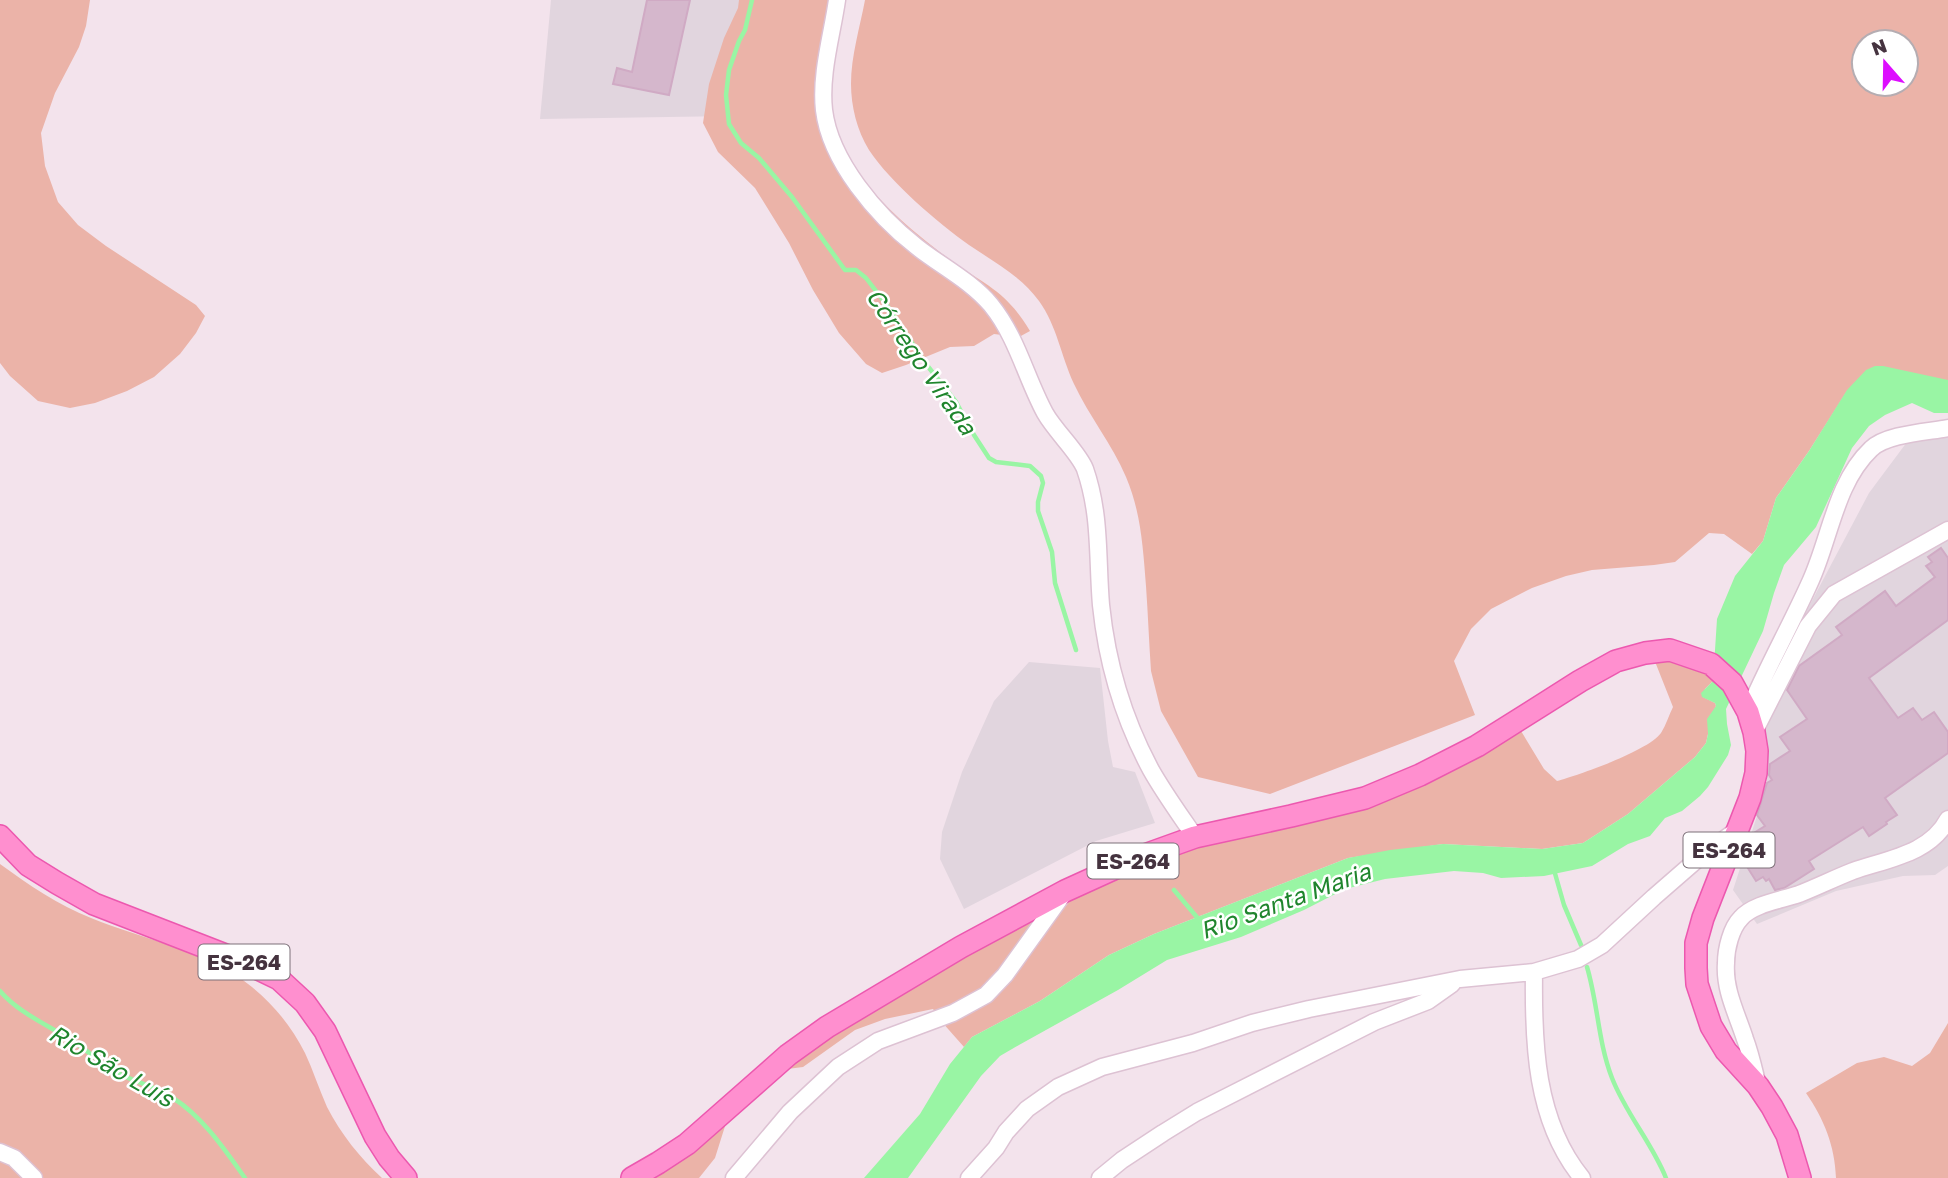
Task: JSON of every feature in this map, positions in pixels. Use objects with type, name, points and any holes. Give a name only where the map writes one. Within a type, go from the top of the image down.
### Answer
[{"type":"main road","name":"ES-264","points":[[632,1178],[687,1144],[788,1055],[827,1027],[961,947],[1065,891],[1142,856],[1195,837],[1365,798],[1420,775],[1477,746],[1580,681],[1616,662],[1646,653],[1670,650],[1711,664],[1732,682],[1744,703],[1754,732],[1756,773],[1750,797],[1698,933],[1696,968],[1711,1026],[1726,1051],[1758,1086],[1772,1107],[1787,1135],[1800,1178]]},
{"type":"main road","name":"ES-264","points":[[0,836],[28,865],[94,904],[246,962],[279,979],[305,1003],[325,1031],[375,1136],[405,1178]]},
{"type":"street","points":[[838,0],[824,78],[824,110],[832,141],[846,168],[892,226],[945,268],[972,285],[991,305],[1008,329],[1046,415],[1084,466],[1094,505],[1100,548],[1101,604],[1111,668],[1127,717],[1152,771],[1195,837]]},
{"type":"street","points":[[1744,703],[1765,671],[1812,578],[1840,499],[1862,459],[1873,446],[1891,439],[1948,428]]},
{"type":"street","points":[[1754,732],[1808,626],[1834,594],[1948,530]]},
{"type":"street","points":[[1758,1086],[1726,982],[1726,961],[1731,935],[1741,918],[1759,906],[1911,852],[1942,831],[1948,819]]},
{"type":"street","points":[[968,1178],[1027,1109],[1058,1087],[1102,1067],[1193,1043],[1252,1023],[1322,1007],[1460,979],[1534,972],[1578,959],[1602,945],[1682,873],[1737,830]]},
{"type":"street","points":[[734,1178],[790,1112],[838,1067],[878,1041],[953,1013],[986,995],[1005,975],[1065,891]]},
{"type":"street","points":[[1534,972],[1534,1050],[1540,1080],[1553,1128],[1564,1152],[1582,1178]]},
{"type":"street","points":[[1100,1178],[1197,1112],[1374,1022],[1428,1000],[1460,979]]},
{"type":"street","points":[[0,1152],[14,1158],[34,1178]]},
{"type":"shaded area","points":[[0,0],[90,0],[79,47],[55,93],[41,133],[45,166],[58,202],[78,225],[196,305],[205,316],[180,354],[154,377],[95,403],[70,408],[38,401],[10,376],[0,363]]},
{"type":"shaded area","points":[[551,0],[821,0],[804,115],[540,119]]},
{"type":"shaded area","points":[[739,0],[841,0],[829,75],[829,100],[833,125],[856,171],[873,192],[912,230],[1004,298],[1030,331],[1019,337],[994,334],[974,346],[950,347],[882,373],[866,364],[839,333],[755,188],[718,152],[703,123],[709,84]]},
{"type":"shaded area","points":[[865,0],[1948,0],[1948,380],[1847,391],[1776,498],[1763,541],[1752,554],[1724,534],[1709,533],[1675,562],[1592,570],[1566,576],[1532,588],[1491,609],[1471,629],[1454,661],[1475,715],[1270,794],[1198,777],[1161,711],[1151,671],[1142,544],[1135,503],[1126,477],[1074,384],[1050,321],[1032,292],[1016,277],[956,236],[915,201],[869,150],[861,135],[852,101],[851,73]]},
{"type":"shaded area","points":[[1948,435],[1948,866],[1935,875],[1903,876],[1836,891],[1757,924],[1733,890],[1767,785],[1765,723],[1760,699],[1869,493],[1907,442]]},
{"type":"shaded area","points":[[1652,654],[1714,673],[1713,681],[1705,689],[1703,697],[1716,706],[1708,723],[1706,743],[1695,757],[1628,814],[1583,843],[1542,849],[1443,844],[1348,858],[1154,934],[1109,955],[1040,1001],[972,1037],[964,1047],[933,1009],[885,1019],[855,1030],[803,1067],[772,1071],[726,1123],[715,1158],[699,1178],[641,1178],[744,1087],[1072,889],[1371,789],[1512,716],[1544,769],[1557,781],[1628,755],[1661,733],[1673,707]]},
{"type":"shaded area","points":[[1029,662],[1100,668],[1113,767],[1135,772],[1155,823],[1096,841],[964,909],[940,859],[942,832],[962,772],[994,701]]},
{"type":"shaded area","points":[[0,864],[67,907],[111,926],[195,955],[234,974],[252,987],[288,1025],[305,1053],[332,1117],[351,1145],[382,1178],[0,1178]]},
{"type":"shaded area","points":[[1948,1023],[1948,1178],[1836,1178],[1827,1133],[1806,1093],[1857,1063],[1884,1057],[1912,1066],[1930,1053]]},
{"type":"water","name":"Rio Santa Maria","points":[[1875,366],[1948,380],[1948,413],[1934,413],[1912,403],[1885,415],[1869,426],[1852,448],[1816,527],[1784,565],[1763,631],[1726,709],[1731,745],[1728,755],[1708,787],[1682,811],[1665,818],[1650,836],[1628,844],[1592,866],[1544,876],[1501,878],[1483,873],[1454,871],[1385,879],[1345,889],[1241,937],[1167,960],[1000,1056],[981,1076],[908,1178],[864,1178],[920,1114],[950,1064],[972,1037],[1040,1001],[1109,955],[1154,934],[1348,858],[1443,844],[1542,849],[1583,843],[1628,814],[1695,757],[1706,743],[1707,719],[1716,706],[1702,697],[1701,693],[1713,681],[1717,619],[1735,576],[1763,541],[1776,498],[1847,390],[1866,370]]},
{"type":"building","points":[[647,0],[690,0],[669,95],[613,84],[617,68],[632,72]]},
{"type":"building","points":[[1941,548],[1948,558],[1948,620],[1869,678],[1898,718],[1913,708],[1922,720],[1934,712],[1948,732],[1948,753],[1885,798],[1897,815],[1869,836],[1863,827],[1809,861],[1814,869],[1784,888],[1775,890],[1769,879],[1766,881],[1763,877],[1756,881],[1746,865],[1756,858],[1746,844],[1749,836],[1765,826],[1757,815],[1767,783],[1772,780],[1769,775],[1770,764],[1790,751],[1780,737],[1807,719],[1787,690],[1799,666],[1842,635],[1836,627],[1885,591],[1896,606],[1935,577],[1926,566],[1932,562],[1928,557]]},
{"type":"waterway","name":"Córrego Virada","points":[[752,0],[745,30],[729,70],[726,95],[729,124],[741,143],[759,158],[792,197],[845,270],[856,270],[866,278],[956,402],[989,458],[996,462],[1030,466],[1041,476],[1043,483],[1038,511],[1052,552],[1055,583],[1076,650]]},
{"type":"waterway","points":[[1554,870],[1564,905],[1581,945]]},
{"type":"waterway","name":"Córrego Virada","points":[[1174,890],[1201,922]]},
{"type":"waterway","points":[[1587,967],[1612,1078],[1666,1178]]},
{"type":"waterway","name":"Rio São Luís","points":[[0,991],[24,1012],[77,1044],[114,1071],[166,1094],[184,1106],[213,1135],[245,1178]]}]
